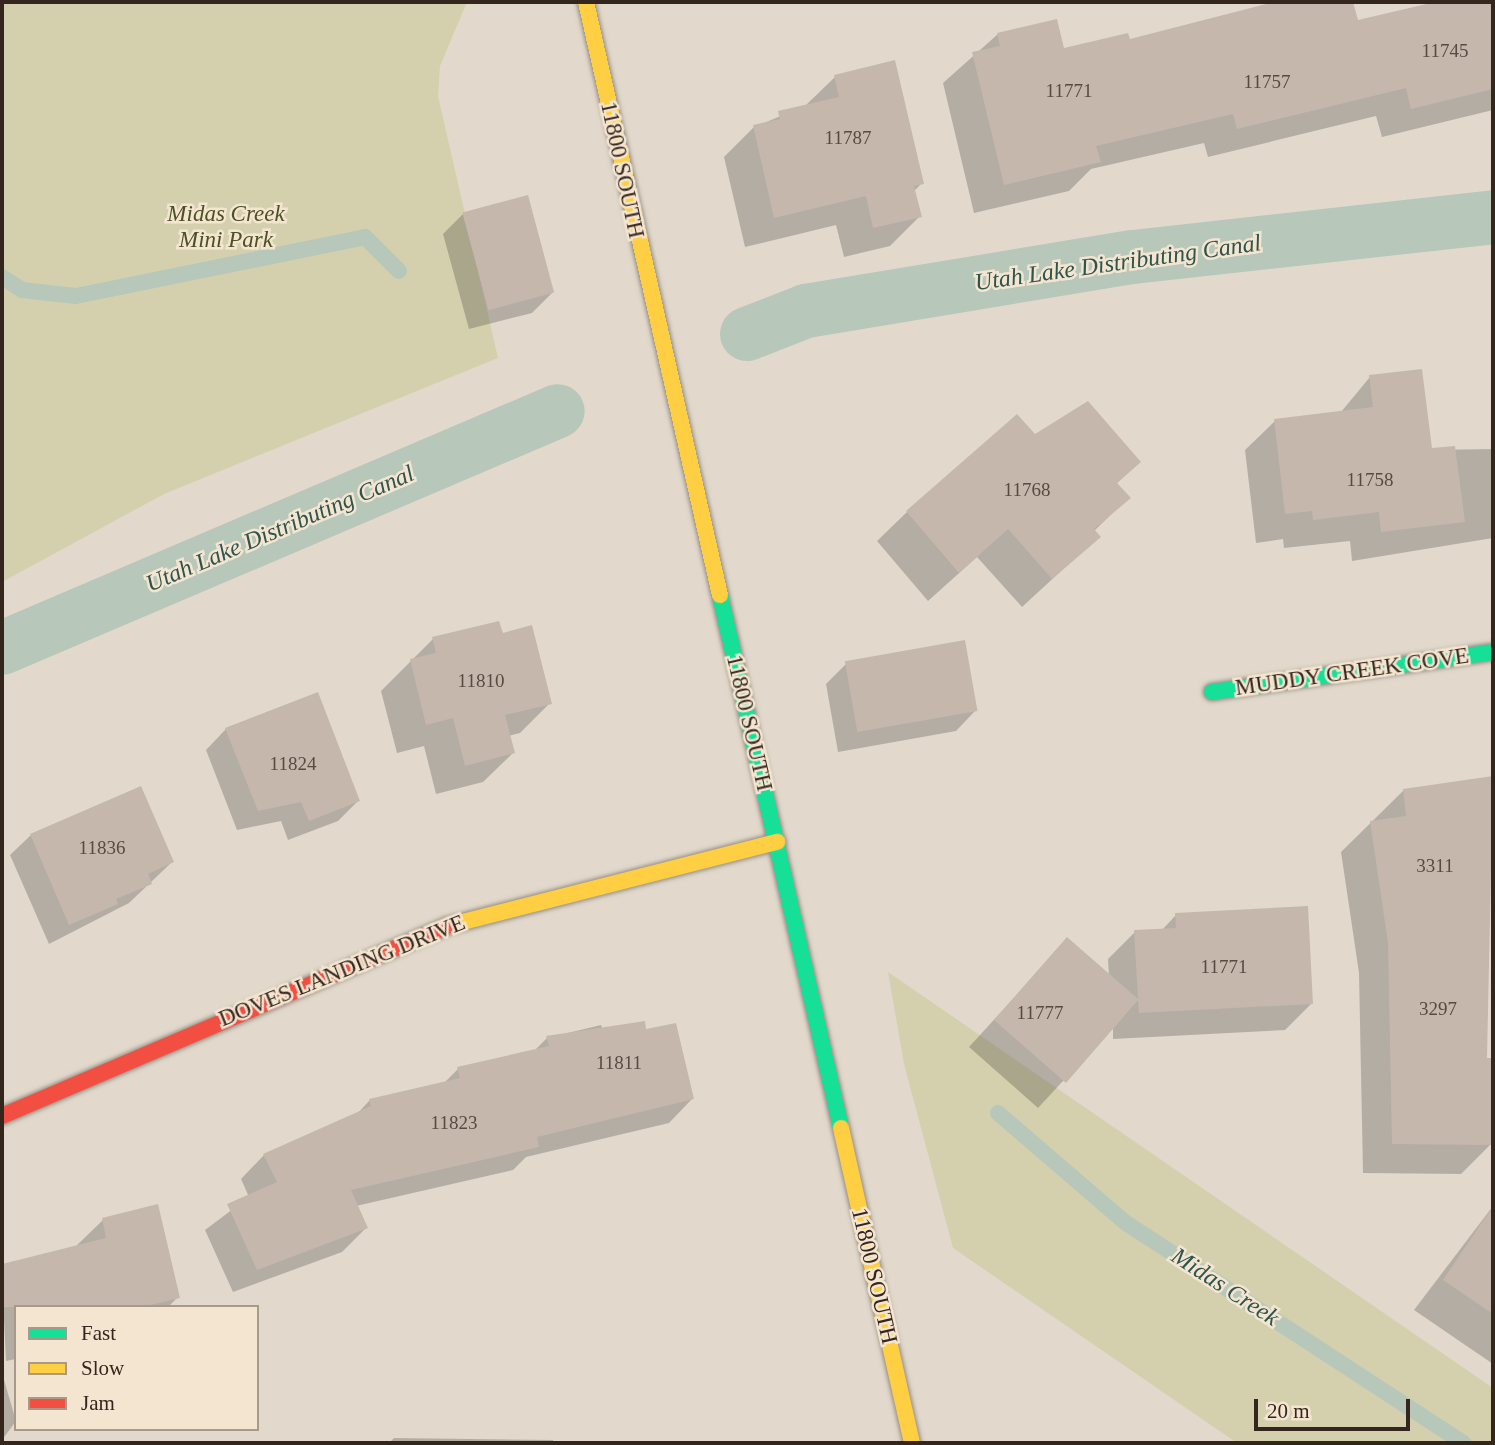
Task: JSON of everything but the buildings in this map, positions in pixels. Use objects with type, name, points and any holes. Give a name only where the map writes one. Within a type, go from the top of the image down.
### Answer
[{"type":"main road","name":"11800 SOUTH","points":[[586,2],[912,1443]]},
{"type":"main road","name":"MUDDY CREEK COVE","points":[[1212,692],[1493,652]]},
{"type":"main road","name":"DOVES LANDING DRIVE","points":[[2,1116],[467,918],[777,842]]},
{"type":"green space","name":"Midas Creek Mini Park","points":[[2,2],[467,2],[440,66],[438,96],[498,358],[164,494],[2,582]]},
{"type":"green space","points":[[888,972],[1493,1388],[1493,1443],[1237,1443],[953,1248],[904,1064]]},
{"type":"waterway","name":"Utah Lake Distributing Canal","points":[[747,334],[806,311],[1133,257],[1493,217]]},
{"type":"waterway","name":"Midas Creek","points":[[2,277],[22,290],[76,296],[365,237],[399,271]]},
{"type":"waterway","name":"Utah Lake Distributing Canal","points":[[2,648],[558,411]]},
{"type":"waterway","name":"Midas Creek","points":[[998,1113],[1126,1223],[1464,1443]]},
{"type":"traffic: fast","points":[[720,595],[841,1128]]},
{"type":"traffic: fast","points":[[1212,692],[1493,652]]},
{"type":"traffic: slow","points":[[586,2],[720,595]]},
{"type":"traffic: slow","points":[[447,926],[777,842]]},
{"type":"traffic: slow","points":[[841,1128],[912,1443]]},
{"type":"traffic: jam","points":[[2,1116],[447,926]]}]
